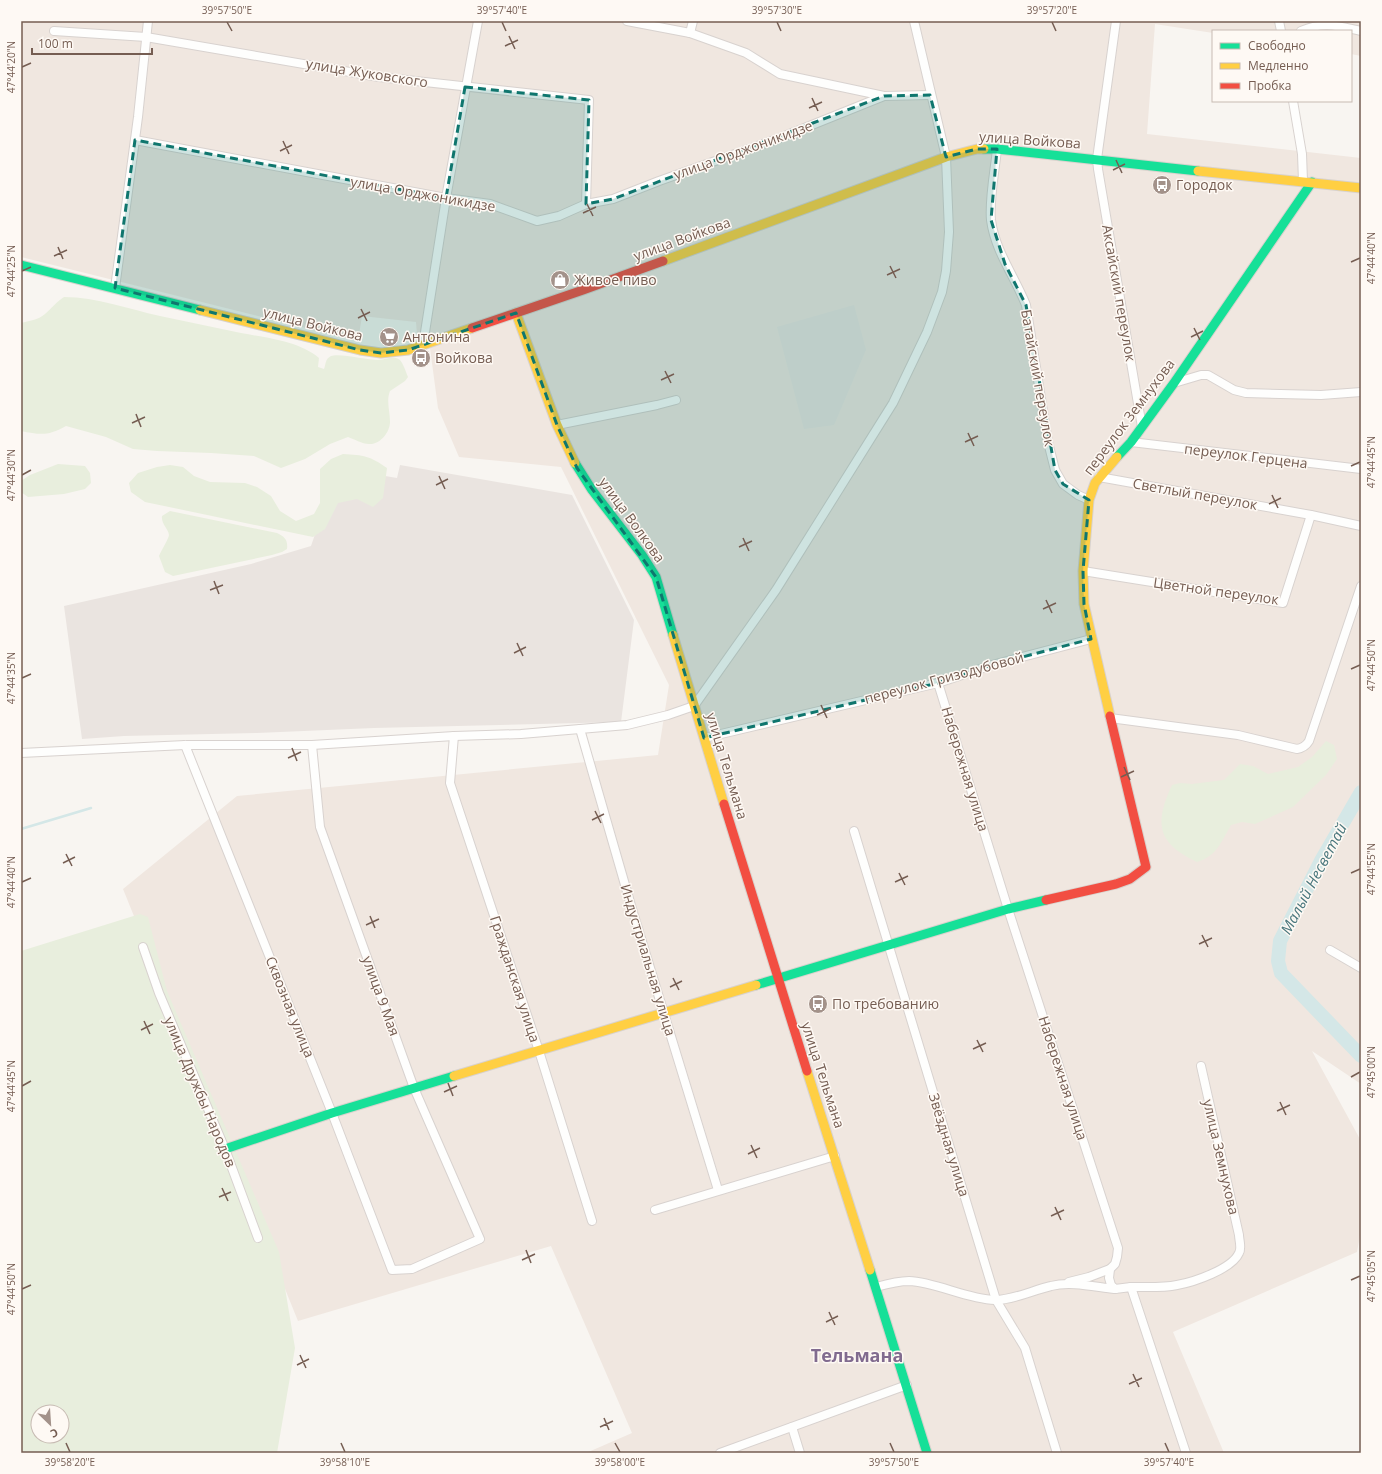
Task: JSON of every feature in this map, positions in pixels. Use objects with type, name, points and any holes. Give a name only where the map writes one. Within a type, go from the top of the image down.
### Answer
[{"type":"street","points":[[115,288],[138,117],[148,21]]},
{"type":"street","points":[[423,345],[446,198],[478,21]]},
{"type":"street","points":[[626,21],[690,33],[746,53],[780,74],[884,96]]},
{"type":"street","points":[[690,33],[693,21]]},
{"type":"street","points":[[21,752],[185,745],[312,745],[454,736],[521,734],[627,725],[668,715],[694,706],[780,584],[892,403],[928,332],[942,292],[946,271],[949,232],[946,157],[930,95],[914,21]]},
{"type":"street","name":"Аксайский переулок","points":[[1116,21],[1097,158],[1142,427]]},
{"type":"street","points":[[1303,30],[1331,23],[1361,31]]},
{"type":"street","name":"улица Жуковского","points":[[54,31],[146,36],[349,72],[465,87],[589,100],[586,204]]},
{"type":"street","name":"улица Орджоникидзе","points":[[135,140],[446,198],[490,204],[536,220],[559,216],[586,204],[613,200],[659,181],[777,139],[884,96],[930,95]]},
{"type":"street","points":[[1293,102],[1302,154],[1303,181]]},
{"type":"street","name":"улица Войкова","points":[[21,265],[360,350],[381,353],[402,351],[423,345],[583,290],[946,157],[977,149],[997,149],[1097,158],[1161,167],[1361,188]]},
{"type":"street","name":"Батайский переулок","points":[[997,149],[991,220],[1005,264],[1026,305],[1048,442],[1055,470],[1063,484],[1078,495],[1089,500]]},
{"type":"street","name":"переулок Земнухова","points":[[1008,909],[1116,884],[1130,879],[1146,867],[1090,639],[1084,604],[1083,571],[1089,500],[1095,483],[1099,477],[1131,442],[1174,383],[1312,182]]},
{"type":"street","name":"улица Волкова","points":[[516,313],[557,425],[577,468],[642,555],[656,577],[694,706]]},
{"type":"street","points":[[1174,383],[1201,375],[1208,375],[1230,388],[1246,392],[1321,395],[1361,392]]},
{"type":"street","points":[[557,425],[676,400]]},
{"type":"street","name":"переулок Герцена","points":[[1131,442],[1361,469]]},
{"type":"street","name":"Светлый переулок","points":[[1099,477],[1312,515],[1361,526]]},
{"type":"street","name":"Цветной переулок","points":[[1083,571],[1283,603],[1312,515]]},
{"type":"street","points":[[1110,718],[1238,735],[1297,750],[1301,749],[1306,746],[1308,741],[1361,586]]},
{"type":"street","name":"переулок Гризодубовой","points":[[704,738],[938,683],[992,665],[1090,639]]},
{"type":"street","name":"Набережная улица","points":[[938,683],[1008,909],[1118,1248],[1115,1264],[1110,1269]]},
{"type":"street","name":"улица Тельмана","points":[[694,706],[778,979],[908,1385],[927,1453]]},
{"type":"street","name":"Индустриальная улица","points":[[580,729],[718,1190]]},
{"type":"street","name":"Гражданская улица","points":[[454,736],[450,783],[539,1051],[592,1221]]},
{"type":"street","name":"Сквозная улица","points":[[185,745],[332,1113],[392,1270]]},
{"type":"street","name":"улица 9 Мая","points":[[312,745],[320,827],[414,1088],[480,1239],[412,1269],[392,1270]]},
{"type":"street","name":"Звёздная улица","points":[[854,831],[996,1300],[1025,1348],[1057,1453]]},
{"type":"street","points":[[225,1149],[332,1113],[1008,909]]},
{"type":"street","name":"улица Дружбы Народов","points":[[143,947],[159,993],[225,1149],[258,1238]]},
{"type":"street","points":[[1330,950],[1361,968]]},
{"type":"street","name":"улица Земнухова","points":[[1131,1287],[1177,1285],[1193,1281],[1226,1266],[1239,1254],[1239,1235],[1201,1066]]},
{"type":"street","points":[[656,1210],[834,1156]]},
{"type":"street","points":[[876,1287],[911,1281],[971,1296],[996,1300],[1089,1277],[1110,1269],[1109,1278],[1115,1289]]},
{"type":"street","points":[[1052,1285],[1068,1284],[1115,1289],[1131,1287],[1186,1453]]},
{"type":"street","points":[[720,1453],[908,1385]]},
{"type":"street","points":[[792,1427],[800,1453]]},
{"type":"highlighted area","points":[[465,87],[589,100],[586,204],[613,199],[884,96],[930,95],[946,157],[977,149],[997,149],[991,220],[1005,264],[1026,305],[1055,470],[1063,484],[1089,500],[1083,571],[1084,604],[1091,639],[992,665],[938,683],[704,738],[656,577],[577,468],[557,425],[516,313],[408,350],[381,353],[360,350],[115,288],[135,140],[446,198]]},
{"type":"shaded area","points":[[21,21],[1361,21],[1361,56],[1352,54],[1352,30],[1212,30],[1212,33],[1155,24],[1147,134],[1361,158],[1361,1084],[1312,1051],[1361,1141],[1361,1230],[1357,1252],[1173,1332],[1224,1453],[586,1453],[632,1433],[551,1246],[298,1321],[123,889],[237,796],[658,755],[669,685],[561,467],[459,457],[438,408],[430,348],[417,335],[416,322],[362,316],[358,341],[21,257]]},
{"type":"shaded area","points":[[854,305],[866,350],[834,425],[804,429],[777,327]]},
{"type":"shaded area","points":[[400,465],[572,495],[634,620],[621,722],[374,728],[257,733],[124,736],[82,739],[64,606],[251,564],[311,546],[338,468],[397,478]]},
{"type":"green space","points":[[64,297],[100,301],[160,316],[282,341],[311,352],[319,358],[318,367],[324,369],[328,359],[335,355],[378,360],[395,358],[401,361],[408,377],[405,381],[390,391],[388,402],[390,426],[384,437],[380,440],[373,444],[366,444],[348,437],[330,444],[305,459],[281,468],[254,456],[133,449],[106,437],[66,426],[54,432],[44,434],[21,431],[21,323],[39,318]]},
{"type":"green space","points":[[343,454],[366,457],[387,468],[383,498],[373,507],[357,499],[338,503],[325,529],[313,537],[145,502],[131,492],[129,483],[138,473],[157,467],[170,465],[183,467],[194,476],[210,482],[245,483],[257,487],[271,496],[280,511],[296,521],[314,514],[320,503],[320,469],[331,459]]},
{"type":"green space","points":[[58,464],[85,466],[90,473],[91,483],[85,489],[64,494],[28,497],[21,492],[21,481],[30,475]]},
{"type":"green space","points":[[170,511],[277,533],[285,539],[287,549],[272,555],[173,576],[165,572],[159,556],[169,535],[162,516]]},
{"type":"green space","points":[[1326,741],[1334,745],[1337,759],[1326,775],[1293,807],[1255,824],[1242,822],[1231,825],[1218,848],[1209,856],[1197,862],[1184,855],[1167,840],[1161,821],[1166,799],[1172,785],[1180,783],[1192,784],[1224,780],[1240,764],[1253,766],[1268,774],[1298,767],[1312,757]]},
{"type":"green space","points":[[140,914],[148,917],[167,991],[279,1252],[295,1348],[277,1453],[21,1453],[21,951]]},
{"type":"waterway","name":"Малый Несветай","points":[[1361,792],[1322,859],[1280,941],[1278,961],[1281,973],[1361,1056]]},
{"type":"waterway","points":[[21,829],[91,808]]},
{"type":"traffic: fast","points":[[984,149],[997,149],[1198,171]]},
{"type":"traffic: fast","points":[[1117,457],[1131,442],[1174,383],[1312,182]]},
{"type":"traffic: fast","points":[[21,265],[200,310]]},
{"type":"traffic: fast","points":[[575,463],[592,490],[642,555],[656,577],[673,635]]},
{"type":"traffic: fast","points":[[756,985],[1008,909],[1046,900]]},
{"type":"traffic: fast","points":[[225,1149],[332,1113],[454,1076]]},
{"type":"traffic: fast","points":[[870,1270],[927,1453]]},
{"type":"traffic: slow","points":[[663,261],[946,157],[977,149],[984,149]]},
{"type":"traffic: slow","points":[[1198,171],[1361,188]]},
{"type":"traffic: slow","points":[[200,310],[360,350],[381,353],[408,350],[472,328]]},
{"type":"traffic: slow","points":[[516,313],[557,425],[575,463]]},
{"type":"traffic: slow","points":[[1110,716],[1084,604],[1083,571],[1089,500],[1095,483],[1117,457]]},
{"type":"traffic: slow","points":[[673,635],[724,804]]},
{"type":"traffic: slow","points":[[454,1076],[756,985]]},
{"type":"traffic: slow","points":[[807,1071],[870,1270]]},
{"type":"traffic: jam","points":[[472,328],[663,261]]},
{"type":"traffic: jam","points":[[1046,900],[1116,884],[1130,879],[1146,867],[1110,716]]},
{"type":"traffic: jam","points":[[724,804],[807,1071]]},
{"type":"place","name":"Городок","points":[[1162,185]]},
{"type":"place","name":"Живое пиво","points":[[560,280]]},
{"type":"place","name":"Антонина","points":[[389,337]]},
{"type":"place","name":"Войкова","points":[[421,358]]},
{"type":"place","name":"По требованию","points":[[818,1004]]},
{"type":"district","name":"Тельмана","points":[[857,1356]]}]
